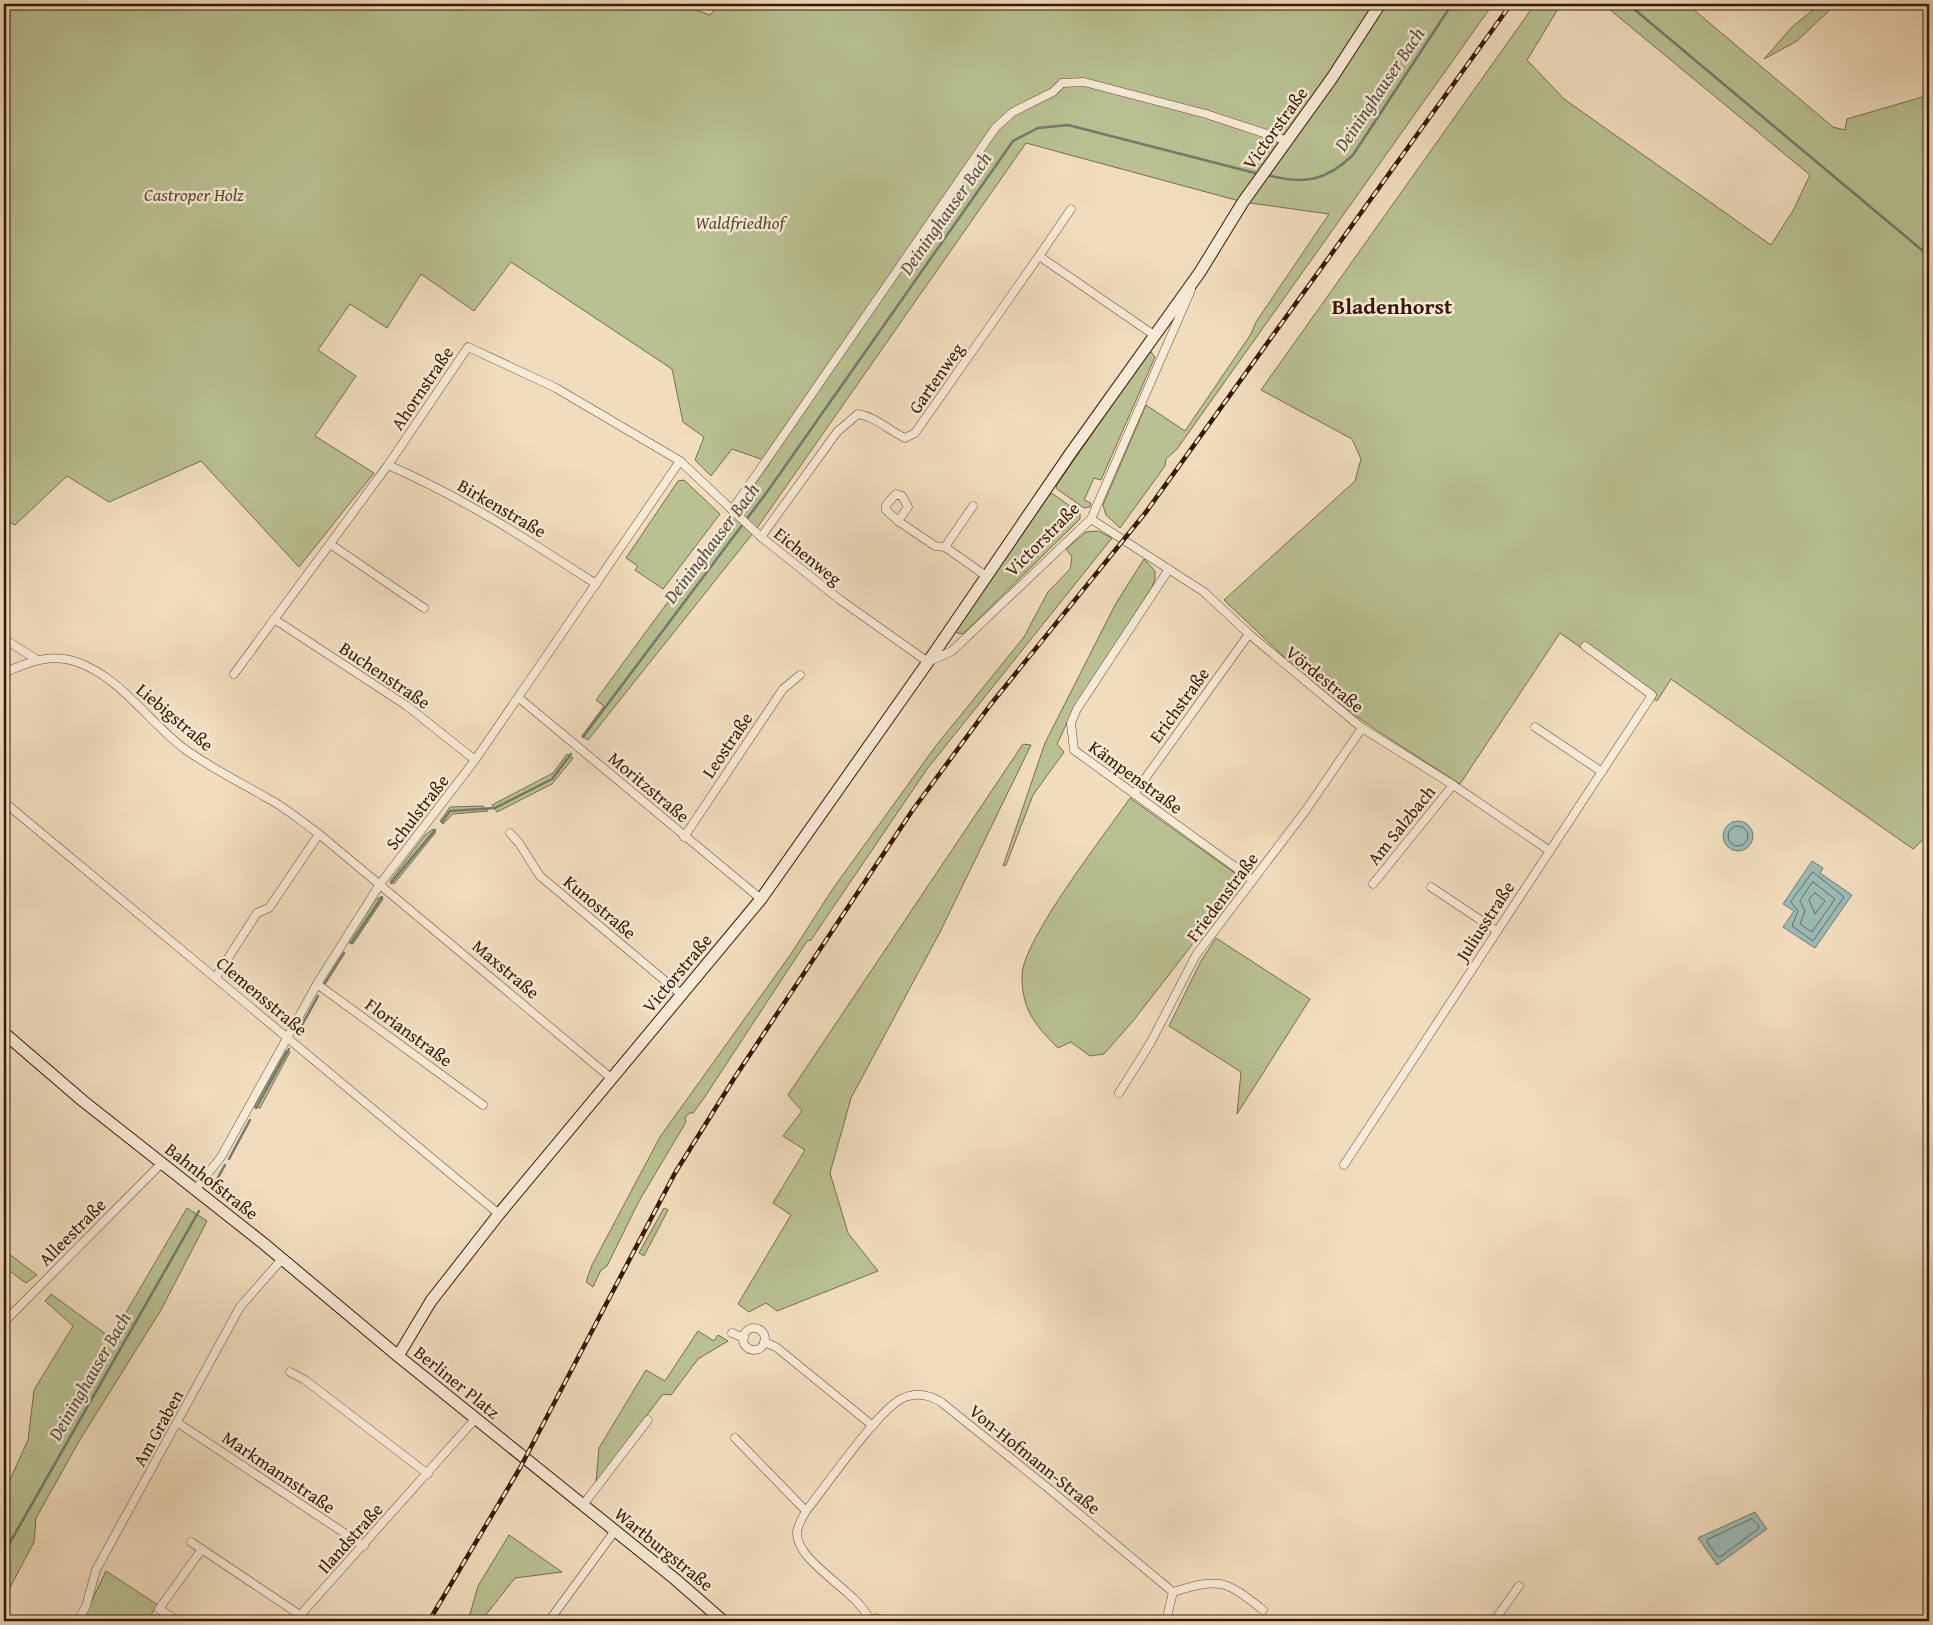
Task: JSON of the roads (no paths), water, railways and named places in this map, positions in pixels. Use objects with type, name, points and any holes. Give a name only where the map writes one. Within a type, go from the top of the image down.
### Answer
[{"type":"street","name":"Victorstraße","points":[[436,1294],[499,1214],[761,899],[928,662],[1151,339],[1200,272],[1243,202],[1288,141],[1380,4]]},
{"type":"street","points":[[732,510],[996,127],[1013,112],[1053,92],[1062,83],[1084,82],[1206,114],[1288,141]]},
{"type":"street","name":"Gartenweg","points":[[761,537],[837,432],[858,414],[871,416],[893,433],[905,438],[915,433],[1071,209]]},
{"type":"street","points":[[1038,256],[1151,339],[1164,353]]},
{"type":"street","name":"Victorstraße","points":[[928,662],[952,651],[1091,519],[1200,272]]},
{"type":"street","name":"Ahornstraße","points":[[234,674],[388,465],[468,347],[556,388],[680,461]]},
{"type":"street","name":"Eichenweg","points":[[680,461],[761,537],[839,599],[928,662]]},
{"type":"street","name":"Schulstraße","points":[[195,1190],[221,1156],[316,984],[380,884],[475,760],[519,698],[680,461]]},
{"type":"street","name":"Birkenstraße","points":[[388,465],[426,481],[501,522],[596,584]]},
{"type":"street","points":[[944,547],[973,506]]},
{"type":"street","name":"Vördestraße","points":[[1091,519],[1204,592],[1248,634],[1362,728],[1453,785],[1550,851]]},
{"type":"street","points":[[898,521],[935,546],[944,547],[986,576]]},
{"type":"street","points":[[330,544],[424,608]]},
{"type":"street","name":"Kämpenstraße","points":[[1169,569],[1077,709],[1071,723],[1074,750],[1254,880]]},
{"type":"street","name":"Buchenstraße","points":[[274,619],[407,706],[475,760]]},
{"type":"street","name":"Erichstraße","points":[[1134,794],[1248,634]]},
{"type":"street","points":[[4,639],[36,659]]},
{"type":"street","name":"Juliusstraße","points":[[1344,1165],[1652,694],[1585,646]]},
{"type":"street","name":"Liebigstraße","points":[[4,673],[36,659],[59,658],[75,662],[103,674],[185,749],[228,778],[270,799],[319,834],[380,884]]},
{"type":"street","name":"Leostraße","points":[[684,837],[783,689],[800,675]]},
{"type":"street","name":"Moritzstraße","points":[[519,698],[684,837],[761,899]]},
{"type":"street","points":[[1535,727],[1602,772]]},
{"type":"street","name":"Friedenstraße","points":[[1119,1093],[1151,1042],[1196,955],[1333,773],[1362,728]]},
{"type":"street","name":"Am Salzbach","points":[[1373,884],[1453,785]]},
{"type":"street","name":"Clemensstraße","points":[[4,802],[499,1214]]},
{"type":"street","name":"Kunostraße","points":[[510,833],[519,843],[540,876],[682,995]]},
{"type":"street","points":[[216,978],[258,914],[269,908],[319,834]]},
{"type":"street","name":"Maxstraße","points":[[380,884],[612,1078]]},
{"type":"street","points":[[1430,887],[1497,931]]},
{"type":"street","name":"Florianstraße","points":[[316,984],[483,1105]]},
{"type":"street","name":"Bahnhofstraße","points":[[4,1033],[83,1101],[282,1259],[398,1356]]},
{"type":"street","name":"Alleestraße","points":[[4,1322],[162,1164]]},
{"type":"street","name":"Am Graben","points":[[78,1621],[86,1606],[96,1570],[240,1307],[282,1259]]},
{"type":"street","name":"Berliner Platz","points":[[436,1294],[398,1356],[528,1462]]},
{"type":"street","points":[[755,1328],[764,1333],[764,1342],[760,1348],[752,1349],[746,1345],[744,1338],[746,1332],[755,1328]]},
{"type":"street","points":[[732,1333],[744,1338]]},
{"type":"street","points":[[764,1342],[776,1347],[873,1426]]},
{"type":"street","points":[[290,1372],[305,1380],[428,1474]]},
{"type":"street","name":"Von-Hofmann-Straße","points":[[867,1620],[860,1604],[804,1552],[797,1533],[806,1511],[873,1426],[900,1400],[921,1394],[935,1398],[1048,1488],[1173,1592]]},
{"type":"street","name":"Ilandstraße","points":[[298,1618],[476,1418]]},
{"type":"street","points":[[583,1505],[648,1420]]},
{"type":"street","name":"Markmannstraße","points":[[178,1423],[364,1546]]},
{"type":"street","points":[[735,1438],[806,1511]]},
{"type":"street","name":"Wartburgstraße","points":[[528,1462],[675,1579],[723,1621]]},
{"type":"street","points":[[549,1621],[614,1532]]},
{"type":"street","points":[[191,1542],[298,1618]]},
{"type":"street","points":[[178,1621],[159,1609],[202,1548]]},
{"type":"street","points":[[1166,1621],[1173,1592],[1205,1584],[1227,1584],[1238,1589],[1263,1610]]},
{"type":"street","points":[[1494,1621],[1519,1586]]},
{"type":"street","points":[[867,1620],[876,1618],[884,1621]]},
{"type":"water","points":[[1738,821],[1748,826],[1753,836],[1748,846],[1738,851],[1728,846],[1723,836],[1728,826]]},
{"type":"water","points":[[1812,861],[1823,868],[1820,873],[1852,895],[1815,948],[1783,927],[1794,911],[1783,904]]},
{"type":"water","points":[[1755,1512],[1767,1529],[1717,1565],[1698,1538]]},
{"type":"waterway","name":"Deininghauser Bach","points":[[1267,175],[1292,180],[1314,178],[1333,170],[1353,155],[1452,4]]},
{"type":"waterway","points":[[1628,4],[1929,256]]},
{"type":"waterway","name":"Deininghauser Bach","points":[[583,737],[767,492],[1013,141],[1038,128],[1068,125],[1259,174]]},
{"type":"waterway","name":"Deininghauser Bach","points":[[442,822],[450,811],[495,808],[552,779],[571,754]]},
{"type":"waterway","name":"Deininghauser Bach","points":[[391,883],[435,830]]},
{"type":"waterway","name":"Deininghauser Bach","points":[[351,943],[382,897]]},
{"type":"waterway","name":"Deininghauser Bach","points":[[325,983],[344,953]]},
{"type":"waterway","name":"Deininghauser Bach","points":[[297,1034],[318,996]]},
{"type":"waterway","name":"Deininghauser Bach","points":[[256,1108],[289,1049]]},
{"type":"waterway","name":"Deininghauser Bach","points":[[229,1159],[250,1120]]},
{"type":"waterway","name":"Deininghauser Bach","points":[[212,1188],[225,1165]]},
{"type":"waterway","name":"Deininghauser Bach","points":[[4,1553],[199,1211]]},
{"type":"railway","points":[[429,1621],[520,1468],[675,1173],[735,1077],[912,811],[991,704],[1146,512],[1511,4]]},
{"type":"district","name":"Bladenhorst","points":[[1392,306]]},
{"type":"park label","name":"Castroper Holz","points":[[194,194]]},
{"type":"park label","name":"Waldfriedhof","points":[[740,222]]}]
